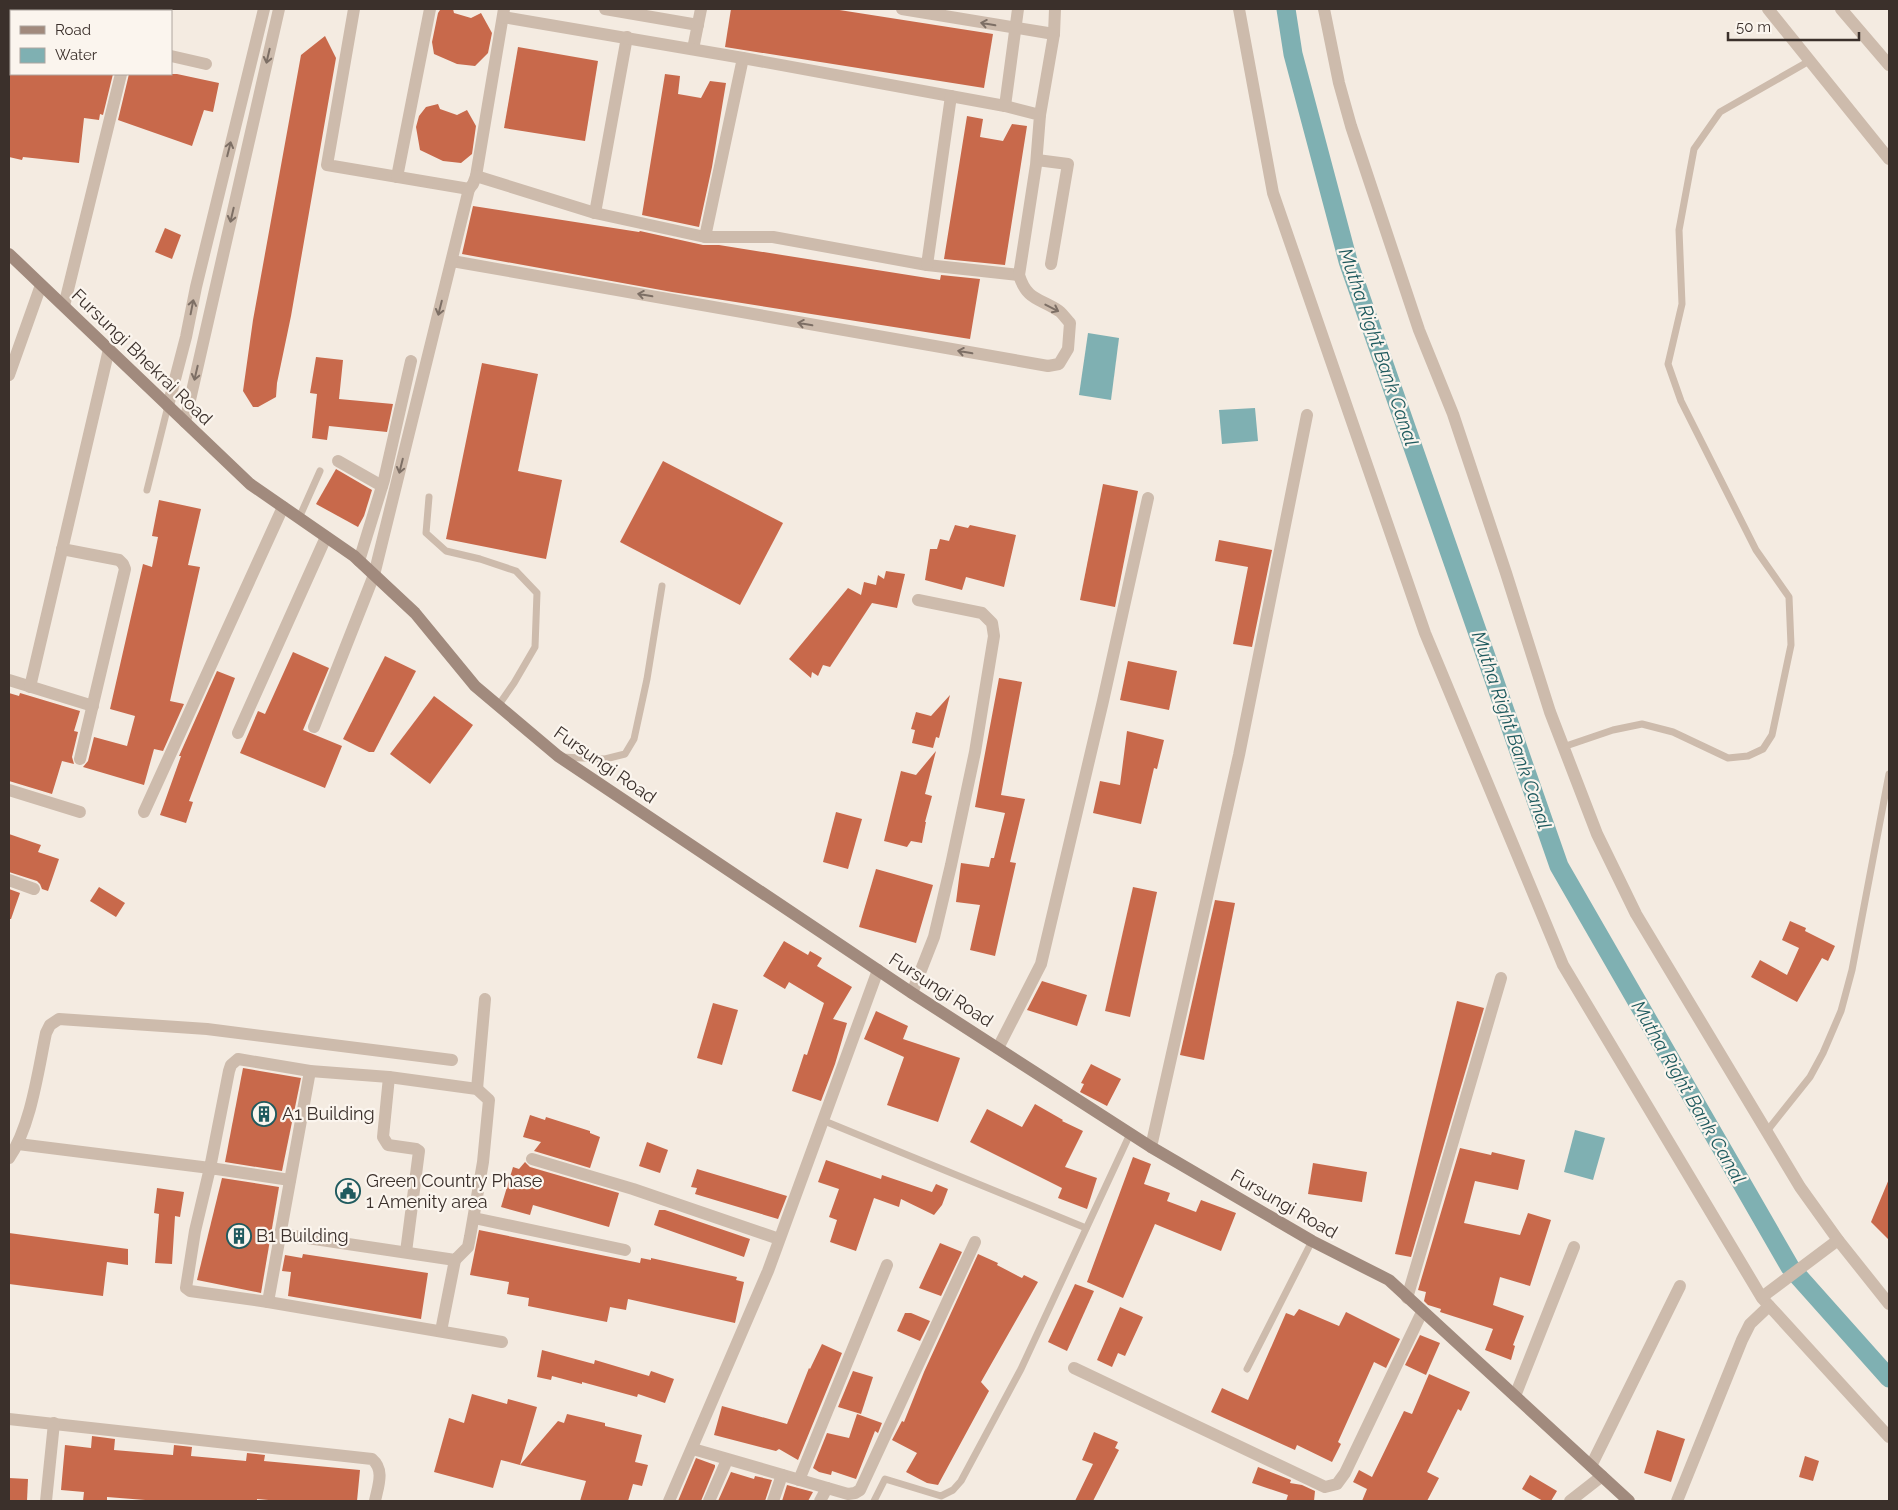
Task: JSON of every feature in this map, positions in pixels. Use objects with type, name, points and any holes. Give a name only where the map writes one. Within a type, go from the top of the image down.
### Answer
[{"type":"street","points":[[168,406],[264,9]]},
{"type":"street","points":[[185,422],[279,9]]},
{"type":"street","points":[[354,9],[327,166],[469,189]]},
{"type":"street","points":[[397,177],[430,9]]},
{"type":"street","points":[[605,9],[698,25]]},
{"type":"street","points":[[693,49],[700,9]]},
{"type":"street","points":[[902,9],[1054,34]]},
{"type":"street","points":[[1005,106],[1018,9]]},
{"type":"street","points":[[452,261],[1038,365],[1060,364],[1068,349],[1070,323],[1060,312],[1035,299],[1023,287],[1019,275],[1036,160],[1040,115],[1054,34],[1055,9]]},
{"type":"street","points":[[1239,9],[1273,193],[1425,633],[1562,965],[1766,1302],[1889,1437]]},
{"type":"street","points":[[1324,9],[1339,83],[1354,136],[1419,330],[1453,414],[1550,712],[1597,834],[1636,914],[1834,1243],[1889,1304]]},
{"type":"street","points":[[1768,9],[1889,159]]},
{"type":"street","points":[[1841,9],[1889,65]]},
{"type":"street","points":[[314,727],[374,575],[469,189],[474,184],[476,176],[503,13],[1005,106],[1040,115]]},
{"type":"street","points":[[595,213],[627,37]]},
{"type":"street","points":[[172,56],[206,64]]},
{"type":"street","points":[[705,236],[744,58]]},
{"type":"street","points":[[64,306],[121,75]]},
{"type":"street","points":[[927,265],[951,96]]},
{"type":"street","points":[[1036,160],[1068,164],[1051,264]]},
{"type":"street","points":[[476,176],[595,213],[705,236],[773,237],[927,265],[1019,275]]},
{"type":"street","name":"Fursungi Bhekrai Road","points":[[9,254],[250,484]]},
{"type":"street","points":[[9,375],[41,285]]},
{"type":"street","points":[[30,687],[109,349]]},
{"type":"street","points":[[359,561],[382,486],[411,361]]},
{"type":"street","points":[[1150,1147],[1239,755],[1307,415]]},
{"type":"street","points":[[338,461],[382,486]]},
{"type":"street","name":"Fursungi Road","points":[[250,484],[359,561],[414,614],[475,686],[558,756],[912,993],[1150,1147],[1312,1241],[1389,1280],[1602,1476],[1624,1500]]},
{"type":"street","points":[[998,1048],[1041,964],[1103,701],[1148,498]]},
{"type":"street","points":[[144,812],[282,507]]},
{"type":"street","points":[[238,733],[326,537]]},
{"type":"street","points":[[62,548],[119,560],[125,569],[80,759]]},
{"type":"street","points":[[912,993],[934,937],[951,865],[975,752],[994,636],[992,623],[982,614],[918,600]]},
{"type":"street","points":[[9,680],[93,706]]},
{"type":"street","points":[[9,790],[80,812]]},
{"type":"street","points":[[9,880],[34,889]]},
{"type":"street","points":[[669,1501],[768,1271],[878,970]]},
{"type":"street","points":[[1407,1298],[1500,978]]},
{"type":"street","points":[[477,1089],[485,1000]]},
{"type":"street","points":[[9,1158],[18,1144],[35,1085],[46,1032],[50,1025],[59,1019],[207,1029],[452,1060]]},
{"type":"street","points":[[441,1331],[456,1260],[468,1247],[474,1218],[490,1105],[485,1095],[477,1089],[389,1078],[310,1071],[243,1060],[234,1061],[229,1071],[195,1232],[186,1288],[190,1291],[268,1302],[502,1342]]},
{"type":"street","points":[[268,1302],[310,1071]]},
{"type":"street","points":[[389,1078],[383,1137],[388,1145],[420,1151],[406,1252]]},
{"type":"street","points":[[18,1144],[290,1180]]},
{"type":"street","points":[[532,1159],[633,1188],[780,1239]]},
{"type":"street","points":[[474,1218],[625,1250]]},
{"type":"street","points":[[281,1234],[456,1260]]},
{"type":"street","points":[[693,1449],[848,1494],[860,1490],[975,1242]]},
{"type":"street","points":[[1677,1501],[1750,1324],[1766,1302],[1772,1289],[1834,1243]]},
{"type":"street","points":[[1515,1396],[1574,1247]]},
{"type":"street","points":[[798,1480],[886,1264]]},
{"type":"street","points":[[1591,1466],[1680,1286]]},
{"type":"street","points":[[1074,1368],[1325,1487],[1337,1484],[1345,1473],[1422,1312]]},
{"type":"street","points":[[9,1418],[372,1459],[377,1463],[381,1471],[375,1501]]},
{"type":"street","points":[[46,1501],[54,1423]]},
{"type":"street","points":[[710,1501],[727,1460]]},
{"type":"street","points":[[773,1501],[782,1475]]},
{"type":"street","points":[[1570,1501],[1602,1476]]},
{"type":"street","points":[[820,1501],[826,1488]]},
{"type":"lane","points":[[1563,747],[1613,730],[1642,724],[1673,732],[1728,758],[1748,756],[1763,750],[1772,735],[1791,644],[1789,597],[1756,550],[1681,401],[1668,364],[1682,304],[1679,230],[1694,149],[1720,112],[1811,60]]},
{"type":"lane","points":[[148,490],[168,406]]},
{"type":"lane","points":[[299,518],[320,471]]},
{"type":"lane","points":[[430,498],[426,533],[446,551],[480,559],[516,571],[537,593],[535,647],[498,706]]},
{"type":"lane","points":[[558,756],[605,759],[625,754],[634,739],[647,679],[662,586]]},
{"type":"lane","points":[[1767,1130],[1810,1078],[1841,1011],[1852,970],[1889,774]]},
{"type":"lane","points":[[822,1120],[1086,1228]]},
{"type":"lane","points":[[874,1501],[885,1479],[940,1496],[953,1490],[961,1480],[1021,1369],[1130,1134]]},
{"type":"lane","points":[[1247,1369],[1312,1241]]},
{"type":"water","points":[[1088,333],[1119,338],[1111,400],[1079,395]]},
{"type":"water","points":[[1255,408],[1258,441],[1222,444],[1219,410]]},
{"type":"water","points":[[1575,1130],[1605,1138],[1593,1180],[1564,1172]]},
{"type":"building","points":[[453,9],[454,13],[471,18],[481,13],[492,33],[488,53],[475,66],[457,64],[434,54],[432,42],[438,13],[440,10]]},
{"type":"building","points":[[731,9],[833,9],[993,34],[984,88],[725,47]]},
{"type":"building","points":[[325,36],[336,58],[276,397],[258,407],[253,407],[243,391],[253,320],[301,55]]},
{"type":"building","points":[[518,47],[598,61],[585,141],[504,128]]},
{"type":"building","points":[[9,74],[113,75],[103,115],[100,114],[99,120],[84,118],[79,163],[23,157],[22,160],[9,157]]},
{"type":"building","points":[[177,74],[219,83],[213,112],[204,110],[192,146],[118,120],[129,75]]},
{"type":"building","points":[[665,74],[680,76],[678,94],[701,98],[710,81],[726,83],[712,167],[699,227],[642,215]]},
{"type":"building","points":[[438,104],[440,109],[457,115],[467,110],[476,126],[472,154],[461,163],[443,161],[420,150],[416,127],[419,116],[426,107]]},
{"type":"building","points":[[967,116],[983,119],[980,137],[1003,141],[1012,124],[1027,126],[1005,265],[944,259]]},
{"type":"building","points":[[473,206],[640,231],[703,245],[719,245],[940,280],[941,275],[980,279],[970,339],[672,292],[462,254]]},
{"type":"building","points":[[165,228],[181,235],[172,259],[155,252]]},
{"type":"building","points":[[316,357],[343,360],[339,399],[393,404],[387,432],[329,426],[327,440],[312,438],[317,394],[310,393]]},
{"type":"building","points":[[482,363],[538,374],[518,471],[562,480],[546,559],[446,539]]},
{"type":"building","points":[[663,461],[783,523],[740,605],[620,542]]},
{"type":"building","points":[[336,469],[372,490],[364,516],[358,527],[316,504]]},
{"type":"building","points":[[1103,484],[1138,491],[1115,607],[1080,600]]},
{"type":"building","points":[[159,500],[201,509],[188,565],[200,567],[170,701],[184,704],[163,751],[154,749],[144,785],[83,767],[88,761],[94,737],[127,746],[135,716],[110,709],[143,564],[152,567],[158,537],[152,536]]},
{"type":"building","points":[[955,525],[968,528],[970,525],[1016,535],[1004,587],[966,577],[962,590],[925,580],[930,549],[937,549],[940,539],[949,541]]},
{"type":"building","points":[[1219,540],[1272,550],[1252,647],[1233,644],[1248,567],[1215,561]]},
{"type":"building","points":[[886,571],[905,574],[897,608],[872,603],[830,667],[823,665],[818,676],[812,672],[811,678],[789,659],[848,588],[861,595],[864,582],[876,585],[878,575],[884,579]]},
{"type":"building","points":[[293,652],[329,668],[303,730],[342,746],[325,788],[240,753],[258,711],[265,714]]},
{"type":"building","points":[[385,656],[416,671],[374,752],[369,752],[343,739]]},
{"type":"building","points":[[1128,661],[1177,671],[1169,710],[1120,700]]},
{"type":"building","points":[[217,671],[235,678],[189,801],[193,802],[186,823],[160,815],[181,756],[179,756]]},
{"type":"building","points":[[999,678],[1022,682],[1001,795],[1025,799],[1010,862],[1016,863],[995,956],[970,950],[980,905],[956,902],[961,863],[989,867],[991,858],[994,858],[1005,813],[975,807]]},
{"type":"building","points":[[9,693],[19,696],[20,693],[80,711],[74,731],[78,732],[72,757],[74,764],[62,761],[52,794],[9,781]]},
{"type":"building","points":[[950,695],[939,738],[936,737],[933,748],[912,743],[915,730],[911,729],[916,712],[931,716]]},
{"type":"building","points":[[434,696],[473,725],[430,784],[390,754]]},
{"type":"building","points":[[1127,731],[1164,740],[1157,769],[1154,768],[1141,824],[1093,813],[1100,781],[1120,785]]},
{"type":"building","points":[[936,751],[925,794],[932,796],[922,843],[911,841],[907,847],[884,841],[901,771],[916,775]]},
{"type":"building","points":[[836,812],[862,819],[848,869],[823,862]]},
{"type":"building","points":[[9,834],[41,845],[38,852],[59,859],[48,891],[42,889],[37,881],[9,872]]},
{"type":"building","points":[[876,869],[933,885],[916,943],[859,927]]},
{"type":"building","points":[[99,887],[125,903],[116,917],[90,901]]},
{"type":"building","points":[[1133,887],[1157,892],[1130,1017],[1105,1011]]},
{"type":"building","points":[[9,889],[20,893],[11,919],[9,919]]},
{"type":"building","points":[[1215,900],[1235,903],[1204,1060],[1180,1055]]},
{"type":"building","points":[[1790,921],[1806,928],[1805,931],[1835,946],[1828,961],[1822,958],[1797,1002],[1751,977],[1760,960],[1787,975],[1799,948],[1782,940]]},
{"type":"building","points":[[784,941],[808,955],[810,951],[822,958],[817,966],[852,987],[833,1019],[847,1023],[835,1064],[821,1101],[792,1091],[804,1054],[807,1055],[824,1003],[789,982],[785,989],[763,976]]},
{"type":"building","points":[[1042,981],[1087,995],[1077,1026],[1027,1010]]},
{"type":"building","points":[[1457,1001],[1484,1008],[1411,1257],[1395,1254]]},
{"type":"building","points":[[713,1003],[738,1010],[722,1065],[697,1058]]},
{"type":"building","points":[[876,1011],[908,1026],[903,1039],[960,1058],[938,1122],[887,1105],[904,1057],[864,1039]]},
{"type":"building","points":[[1091,1064],[1121,1079],[1107,1106],[1080,1092],[1084,1084],[1081,1083]]},
{"type":"building","name":"A1 Building","points":[[243,1068],[301,1078],[282,1171],[225,1162]]},
{"type":"building","points":[[1035,1104],[1062,1121],[1083,1131],[1065,1167],[1097,1178],[1087,1209],[1058,1198],[1062,1188],[970,1142],[987,1109],[1022,1127]]},
{"type":"building","points":[[530,1115],[545,1120],[546,1117],[590,1131],[590,1133],[600,1137],[590,1168],[534,1151],[541,1142],[523,1137]]},
{"type":"building","points":[[647,1142],[668,1150],[660,1173],[639,1166]]},
{"type":"building","points":[[1460,1148],[1491,1155],[1492,1152],[1525,1160],[1518,1190],[1475,1181],[1464,1223],[1520,1235],[1528,1213],[1551,1220],[1530,1286],[1500,1277],[1493,1305],[1524,1316],[1513,1345],[1515,1346],[1511,1360],[1485,1350],[1493,1329],[1440,1312],[1441,1309],[1428,1305],[1424,1301],[1426,1292],[1418,1290]]},
{"type":"building","points":[[1133,1157],[1151,1164],[1144,1184],[1170,1193],[1167,1201],[1196,1212],[1201,1200],[1236,1213],[1221,1251],[1155,1224],[1123,1298],[1087,1282]]},
{"type":"building","points":[[826,1160],[881,1179],[882,1175],[932,1192],[936,1184],[948,1189],[942,1205],[934,1215],[901,1199],[899,1207],[874,1198],[856,1251],[830,1242],[837,1220],[829,1217],[839,1189],[818,1182]]},
{"type":"building","points":[[525,1162],[530,1167],[619,1193],[609,1227],[533,1205],[530,1215],[501,1207],[513,1167],[519,1169]]},
{"type":"building","points":[[1313,1163],[1367,1172],[1362,1202],[1308,1194]]},
{"type":"building","points":[[697,1169],[787,1196],[778,1219],[695,1194],[697,1188],[691,1187]]},
{"type":"building","name":"B1 Building","points":[[222,1178],[279,1187],[261,1293],[197,1280]]},
{"type":"building","points":[[1889,1179],[1889,1240],[1871,1222]]},
{"type":"building","points":[[157,1188],[184,1192],[180,1217],[175,1216],[172,1264],[155,1263],[159,1214],[154,1213]]},
{"type":"building","points":[[659,1210],[665,1210],[750,1239],[744,1257],[654,1225]]},
{"type":"building","points":[[479,1230],[640,1263],[641,1258],[651,1260],[651,1258],[737,1277],[736,1280],[744,1282],[735,1323],[628,1299],[626,1310],[610,1307],[607,1322],[528,1306],[529,1298],[507,1294],[509,1282],[470,1275]]},
{"type":"building","points":[[9,1233],[128,1249],[128,1265],[107,1262],[103,1296],[9,1284]]},
{"type":"building","points":[[940,1243],[962,1252],[941,1296],[919,1288]]},
{"type":"building","points":[[303,1254],[428,1273],[421,1319],[288,1296],[291,1272],[282,1271],[285,1255],[302,1258]]},
{"type":"building","points":[[978,1254],[998,1263],[997,1265],[1022,1278],[1024,1275],[1038,1282],[981,1382],[989,1391],[938,1485],[927,1483],[906,1472],[917,1453],[892,1440],[902,1421],[904,1422],[924,1372]]},
{"type":"building","points":[[1075,1284],[1094,1291],[1067,1351],[1048,1342]]},
{"type":"building","points":[[1120,1307],[1143,1317],[1125,1356],[1118,1353],[1112,1367],[1097,1360]]},
{"type":"building","points":[[1299,1309],[1339,1326],[1346,1312],[1400,1339],[1386,1368],[1374,1362],[1338,1442],[1341,1444],[1332,1462],[1297,1445],[1295,1450],[1211,1412],[1222,1388],[1248,1400],[1286,1313],[1294,1316]]},
{"type":"building","points":[[905,1313],[911,1313],[930,1321],[920,1341],[897,1331]]},
{"type":"building","points":[[1420,1335],[1440,1343],[1426,1375],[1405,1365]]},
{"type":"building","points":[[822,1344],[842,1353],[798,1460],[779,1449],[776,1451],[714,1435],[722,1406],[787,1424],[809,1368]]},
{"type":"building","points":[[542,1350],[594,1364],[595,1360],[649,1376],[651,1371],[674,1379],[665,1403],[638,1394],[637,1397],[582,1382],[582,1384],[552,1376],[551,1380],[537,1377]]},
{"type":"building","points":[[853,1371],[873,1377],[861,1414],[838,1407]]},
{"type":"building","points":[[1429,1374],[1470,1392],[1461,1411],[1458,1409],[1427,1472],[1439,1478],[1427,1501],[1362,1501],[1367,1489],[1353,1482],[1359,1470],[1372,1477],[1404,1411],[1412,1414]]},
{"type":"building","points":[[472,1394],[507,1404],[508,1399],[537,1407],[520,1465],[501,1460],[493,1488],[434,1472],[449,1418],[464,1423]]},
{"type":"building","points":[[567,1414],[605,1423],[605,1426],[642,1435],[635,1462],[648,1465],[642,1486],[633,1484],[628,1501],[580,1501],[586,1481],[520,1465],[558,1421],[564,1423]]},
{"type":"building","points":[[857,1414],[882,1423],[878,1433],[875,1431],[856,1479],[832,1471],[831,1475],[819,1472],[813,1468],[827,1433],[849,1438]]},
{"type":"building","points":[[1657,1430],[1685,1439],[1671,1482],[1644,1473]]},
{"type":"building","points":[[1094,1432],[1118,1442],[1115,1448],[1119,1450],[1093,1501],[1075,1501],[1093,1464],[1082,1460]]},
{"type":"building","points":[[92,1436],[115,1439],[114,1450],[173,1455],[174,1445],[192,1447],[191,1456],[246,1461],[247,1453],[265,1455],[264,1461],[360,1470],[357,1501],[280,1501],[257,1499],[257,1501],[158,1501],[107,1497],[107,1501],[83,1501],[84,1492],[61,1490],[65,1445],[91,1448]]},
{"type":"building","points":[[1805,1456],[1819,1461],[1813,1481],[1799,1477]]},
{"type":"building","points":[[696,1458],[715,1465],[701,1501],[678,1501]]},
{"type":"building","points":[[1258,1467],[1291,1480],[1290,1483],[1302,1485],[1315,1491],[1314,1501],[1286,1501],[1288,1495],[1252,1483]]},
{"type":"building","points":[[731,1472],[754,1479],[755,1476],[772,1480],[765,1501],[718,1501]]},
{"type":"building","points":[[1530,1475],[1557,1491],[1551,1501],[1543,1501],[1522,1489]]},
{"type":"building","points":[[9,1478],[28,1479],[27,1501],[9,1501]]},
{"type":"building","points":[[787,1485],[813,1492],[808,1501],[782,1501]]},
{"type":"waterway","name":"Mutha Right Bank Canal","points":[[1286,9],[1293,54],[1348,261],[1559,866],[1790,1267],[1889,1378]]},
{"type":"place","name":"A1 Building","points":[[264,1114]]},
{"type":"place","name":"Green Country Phase 1 Amenity area","points":[[348,1191]]},
{"type":"place","name":"B1 Building","points":[[239,1236]]}]
